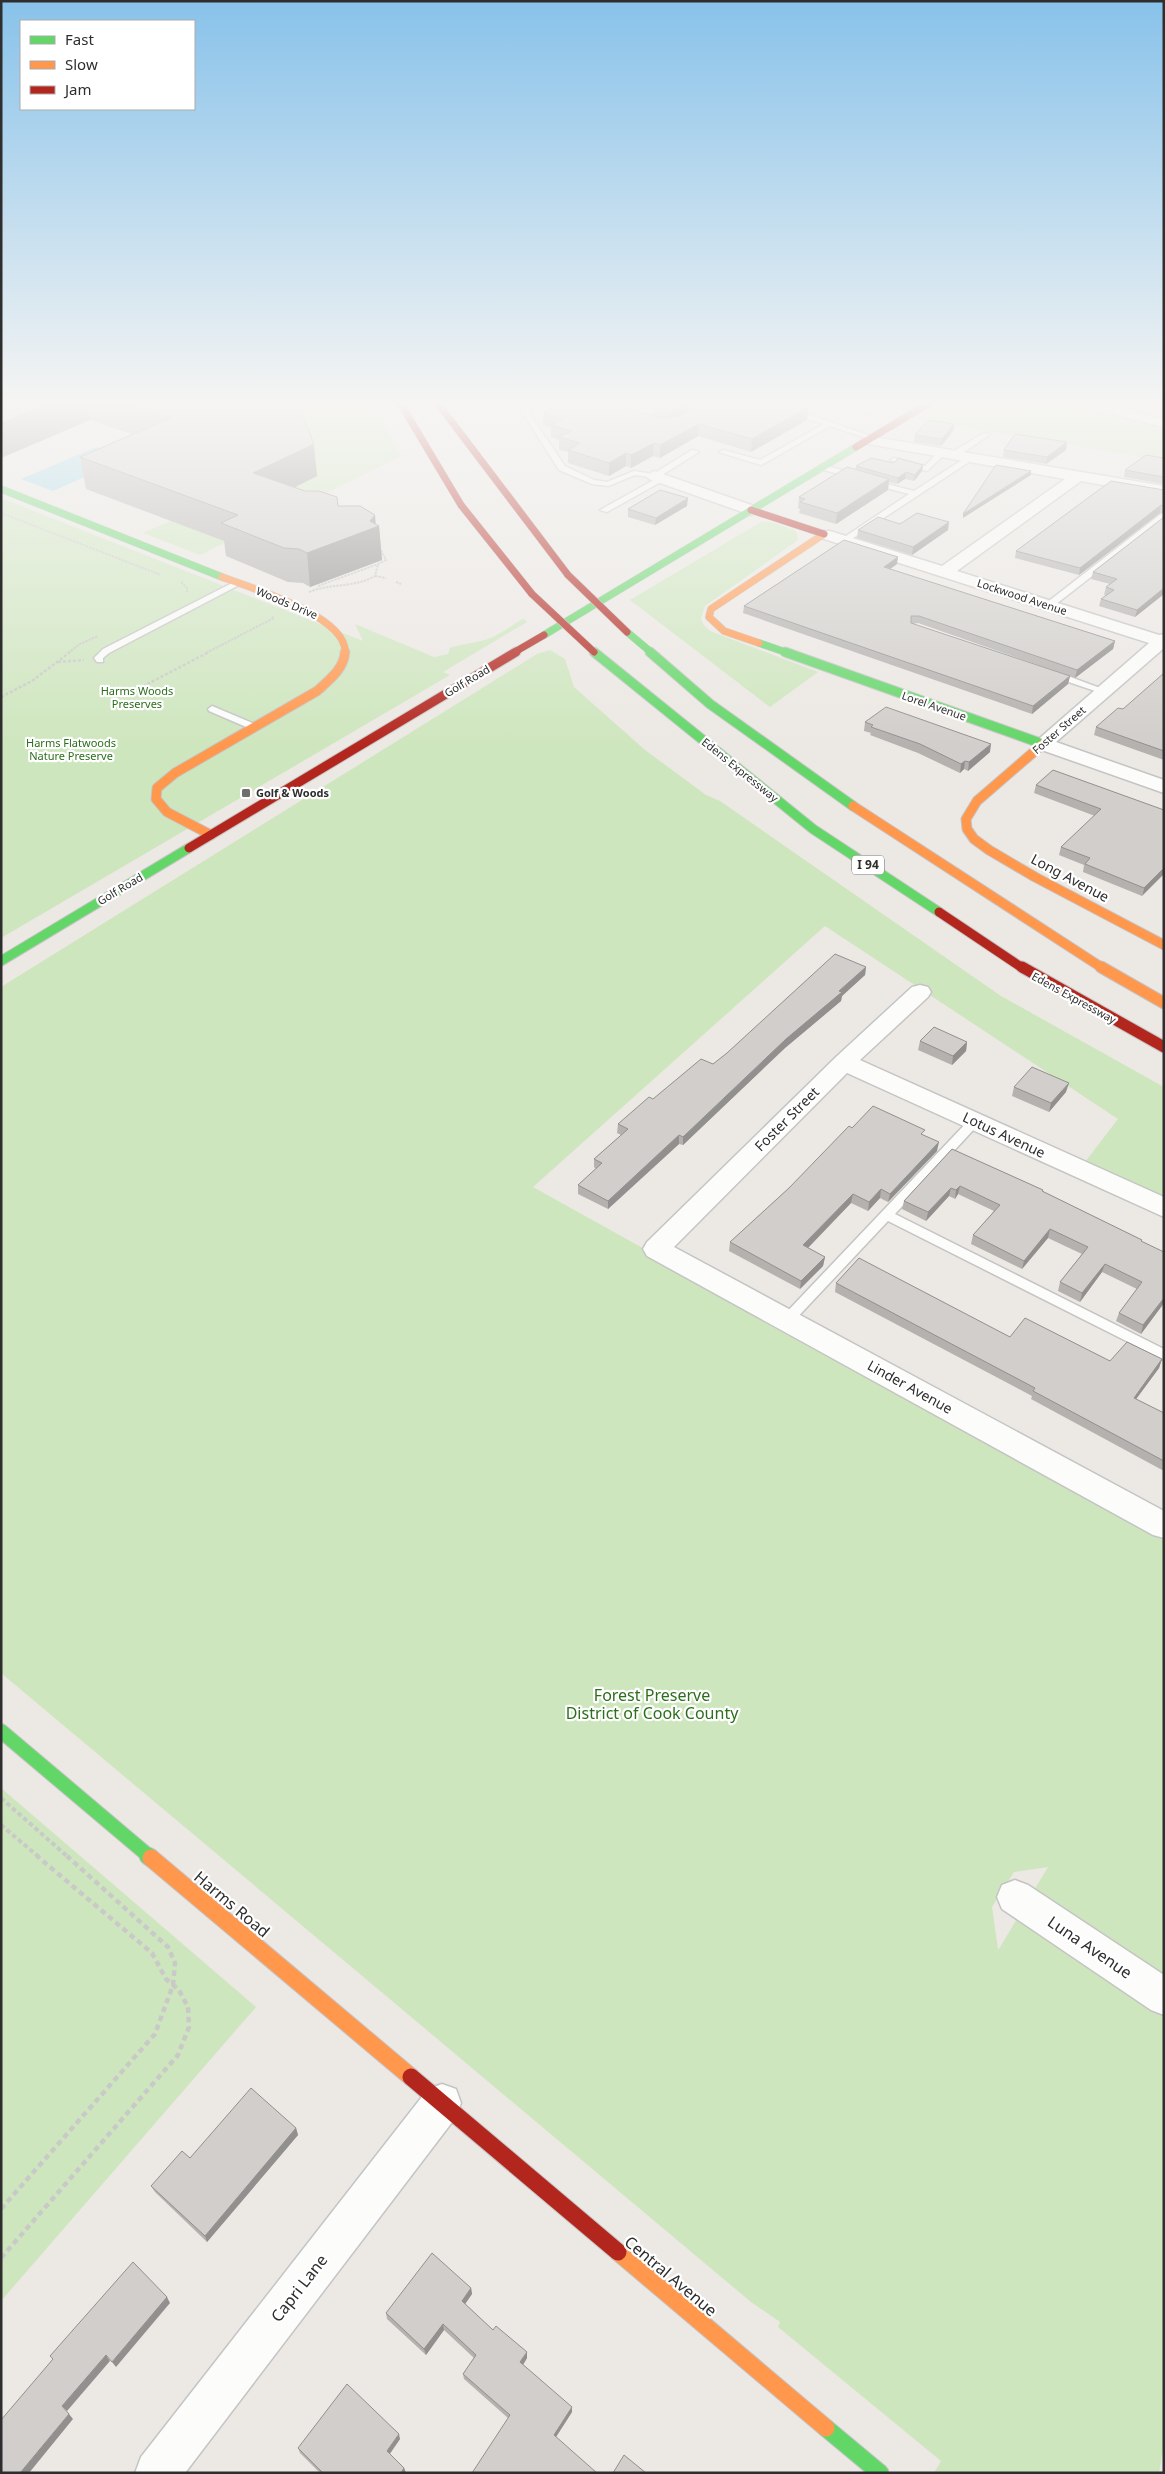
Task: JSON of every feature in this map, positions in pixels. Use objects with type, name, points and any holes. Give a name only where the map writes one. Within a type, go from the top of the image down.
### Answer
[{"type":"main road","name":"Woods Drive","points":[[71,516],[306,610],[331,623],[341,638],[346,658],[343,667],[334,678],[317,691],[176,773],[157,788],[156,799],[167,812],[211,835]]},
{"type":"main road","name":"Edens Expressway","points":[[470,516],[532,594],[594,652],[813,829],[1040,979],[1164,1047]]},
{"type":"main road","points":[[524,516],[568,575],[627,632],[710,704],[864,813],[1092,962],[1164,1003]]},
{"type":"main road","name":"Golf Road","points":[[1,961],[740,516]]},
{"type":"main road","name":"Lockwood Avenue","points":[[771,516],[824,534]]},
{"type":"main road","name":"Lorel Avenue","points":[[824,534],[720,601],[711,609],[709,617],[713,624],[724,631],[1043,744]]},
{"type":"main road","name":"Foster Street","points":[[967,829],[966,819],[977,801],[1043,744]]},
{"type":"main road","name":"Long Avenue","points":[[967,829],[974,839],[989,850],[1035,877],[1164,945]]},
{"type":"main road","name":"Harms Road","points":[[1,1731],[442,2103]]},
{"type":"main road","name":"Central Avenue","points":[[442,2103],[880,2473]]},
{"type":"street","points":[[944,572],[1022,516]]},
{"type":"street","name":"Lockwood Avenue","points":[[824,534],[1163,641]]},
{"type":"street","name":"Foster Street","points":[[1043,744],[1163,641]]},
{"type":"street","name":"Lorel Avenue","points":[[1043,744],[1164,787]]},
{"type":"street","name":"Foster Street","points":[[656,1249],[844,1062],[920,992]]},
{"type":"street","name":"Lotus Avenue","points":[[844,1062],[1164,1208]]},
{"type":"street","name":"Linder Avenue","points":[[656,1249],[1164,1526]]},
{"type":"street","name":"Luna Avenue","points":[[1016,1897],[1164,1997]]},
{"type":"street","name":"Capri Lane","points":[[157,2473],[442,2103]]},
{"type":"lane","points":[[844,540],[881,516]]},
{"type":"lane","points":[[1048,606],[1163,516]]},
{"type":"lane","points":[[99,659],[106,651],[239,583]]},
{"type":"lane","points":[[1041,670],[1104,691]]},
{"type":"lane","points":[[212,709],[254,727]]},
{"type":"lane","points":[[787,1320],[974,1122]]},
{"type":"lane","points":[[887,1215],[1164,1355]]},
{"type":"path","points":[[11,516],[67,540],[167,577]]},
{"type":"path","points":[[303,596],[318,587],[386,560],[378,544]]},
{"type":"path","points":[[375,576],[378,564]]},
{"type":"path","points":[[318,587],[350,586],[362,583],[375,576],[386,578]]},
{"type":"path","points":[[176,580],[187,588],[187,593],[181,598]]},
{"type":"path","points":[[396,582],[401,584]]},
{"type":"path","points":[[134,690],[264,623]]},
{"type":"path","points":[[1,697],[32,680],[88,638],[103,634]]},
{"type":"path","points":[[57,662],[99,659]]},
{"type":"path","points":[[1,1798],[168,1947],[175,1963],[173,1985],[164,2014],[155,2034],[1,2209]]},
{"type":"path","points":[[1,1825],[152,1953],[166,1979],[173,1985],[188,2007],[189,2027],[178,2055],[1,2258]]},
{"type":"green space","name":"Harms Woods Preserves","points":[[1,516],[48,516],[363,641],[355,624],[434,657],[448,654],[450,648],[492,637],[523,619],[527,622],[443,672],[450,675],[1,938]]},
{"type":"green space","points":[[172,516],[279,516],[200,555],[143,533],[170,521]]},
{"type":"green space","points":[[761,522],[771,522],[796,531],[798,540],[705,606],[701,618],[703,624],[710,631],[818,672],[770,707],[630,600]]},
{"type":"green space","name":"Forest Preserve District of Cook County","points":[[550,650],[565,659],[574,687],[645,750],[706,795],[720,801],[1001,996],[1164,1087],[1164,1198],[1085,1162],[1118,1119],[825,926],[533,1187],[1164,1538],[1164,2444],[1159,2473],[934,2473],[941,2461],[778,2327],[780,2322],[751,2302],[1,1673],[1,987],[537,654]],"holes":[[[1048,1867],[999,1949],[992,1907],[1014,1872]]]},
{"type":"green space","points":[[1,1788],[256,2007],[1,2301]]},
{"type":"building","points":[[235,516],[374,516],[370,521],[379,526],[307,553],[299,549],[284,548],[221,523]]},
{"type":"building","points":[[912,516],[929,516],[949,522],[913,547],[858,530],[878,517],[900,524]]},
{"type":"building","points":[[1063,516],[1146,516],[1080,568],[1016,551]]},
{"type":"building","points":[[1164,517],[1164,588],[1137,610],[1101,599],[1114,590],[1106,587],[1117,579],[1093,572]]},
{"type":"building","points":[[844,540],[898,557],[884,567],[1115,641],[1077,670],[919,616],[911,616],[911,623],[1070,676],[1033,706],[744,606]]},
{"type":"building","points":[[1164,673],[1164,751],[1096,727],[1118,708],[1123,709]]},
{"type":"building","points":[[886,707],[991,744],[969,762],[965,761],[961,764],[920,744],[871,727],[873,725],[865,722]]},
{"type":"building","points":[[1053,770],[1164,810],[1164,868],[1144,888],[1085,864],[1090,858],[1061,847],[1101,809],[1036,785]]},
{"type":"building","points":[[835,954],[866,967],[839,991],[842,992],[786,1039],[683,1137],[679,1135],[608,1201],[578,1185],[602,1163],[594,1159],[628,1129],[618,1124],[649,1097],[653,1099],[701,1059],[713,1064]]},
{"type":"building","points":[[934,1027],[967,1042],[953,1056],[920,1041]]},
{"type":"building","points":[[1032,1067],[1069,1083],[1051,1103],[1014,1087]]},
{"type":"building","points":[[873,1106],[925,1130],[921,1134],[939,1142],[890,1194],[881,1189],[869,1202],[853,1194],[803,1245],[825,1257],[801,1281],[730,1242],[789,1188],[849,1126],[852,1128]]},
{"type":"building","points":[[952,1149],[1043,1190],[1164,1252],[1164,1298],[1143,1325],[1119,1313],[1142,1282],[1105,1264],[1082,1293],[1060,1282],[1088,1247],[1050,1229],[1024,1261],[973,1235],[1000,1205],[960,1186],[956,1190],[951,1188],[928,1212],[904,1201]]},
{"type":"building","points":[[859,1258],[1010,1337],[1025,1318],[1110,1361],[1127,1342],[1162,1359],[1134,1398],[1164,1413],[1164,1461],[1033,1391],[1035,1388],[836,1283]]},
{"type":"building","points":[[251,2088],[296,2128],[205,2236],[151,2186],[182,2151],[190,2158]]},
{"type":"building","points":[[432,2253],[471,2288],[462,2301],[493,2330],[496,2326],[527,2352],[520,2362],[572,2407],[554,2435],[597,2473],[472,2473],[510,2415],[463,2374],[476,2355],[443,2324],[424,2349],[386,2313]]},
{"type":"building","points":[[133,2262],[167,2297],[112,2362],[106,2355],[62,2406],[69,2414],[20,2473],[1,2473],[1,2420],[53,2359],[50,2356]]},
{"type":"building","points":[[347,2384],[399,2434],[387,2451],[404,2468],[401,2473],[323,2473],[298,2448]]},
{"type":"building","points":[[624,2455],[646,2473],[613,2473]]},
{"type":"traffic: fast","points":[[70,516],[222,577]]},
{"type":"traffic: fast","points":[[544,635],[741,516]]},
{"type":"traffic: fast","points":[[627,632],[710,704],[853,806]]},
{"type":"traffic: fast","points":[[759,643],[1043,744]]},
{"type":"traffic: fast","points":[[594,652],[813,829],[939,912]]},
{"type":"traffic: fast","points":[[1,961],[189,848]]},
{"type":"traffic: fast","points":[[1,1731],[151,1858]]},
{"type":"traffic: fast","points":[[826,2428],[880,2473]]},
{"type":"traffic: slow","points":[[759,643],[731,634],[718,627],[709,617],[711,609],[824,534]]},
{"type":"traffic: slow","points":[[211,835],[167,812],[156,799],[157,788],[175,773],[317,691],[335,674],[344,659],[345,646],[340,634],[329,624],[314,615],[222,577]]},
{"type":"traffic: slow","points":[[1043,744],[977,801],[966,819],[967,829],[974,839],[989,850],[1035,877],[1164,945]]},
{"type":"traffic: slow","points":[[853,806],[1092,962],[1164,1003]]},
{"type":"traffic: slow","points":[[151,1858],[411,2077]]},
{"type":"traffic: slow","points":[[618,2252],[826,2428]]},
{"type":"traffic: jam","points":[[470,516],[532,594]]},
{"type":"traffic: jam","points":[[524,516],[568,575]]},
{"type":"traffic: jam","points":[[771,516],[824,534]]},
{"type":"traffic: jam","points":[[568,575],[627,632]]},
{"type":"traffic: jam","points":[[532,594],[594,652]]},
{"type":"traffic: jam","points":[[189,848],[544,635]]},
{"type":"traffic: jam","points":[[939,912],[1040,979],[1164,1047]]},
{"type":"traffic: jam","points":[[411,2077],[618,2252]]},
{"type":"place","name":"Golf & Woods","points":[[246,793]]},
{"type":"park label","name":"Harms Flatwoods Nature Preserve","points":[[71,749]]}]
